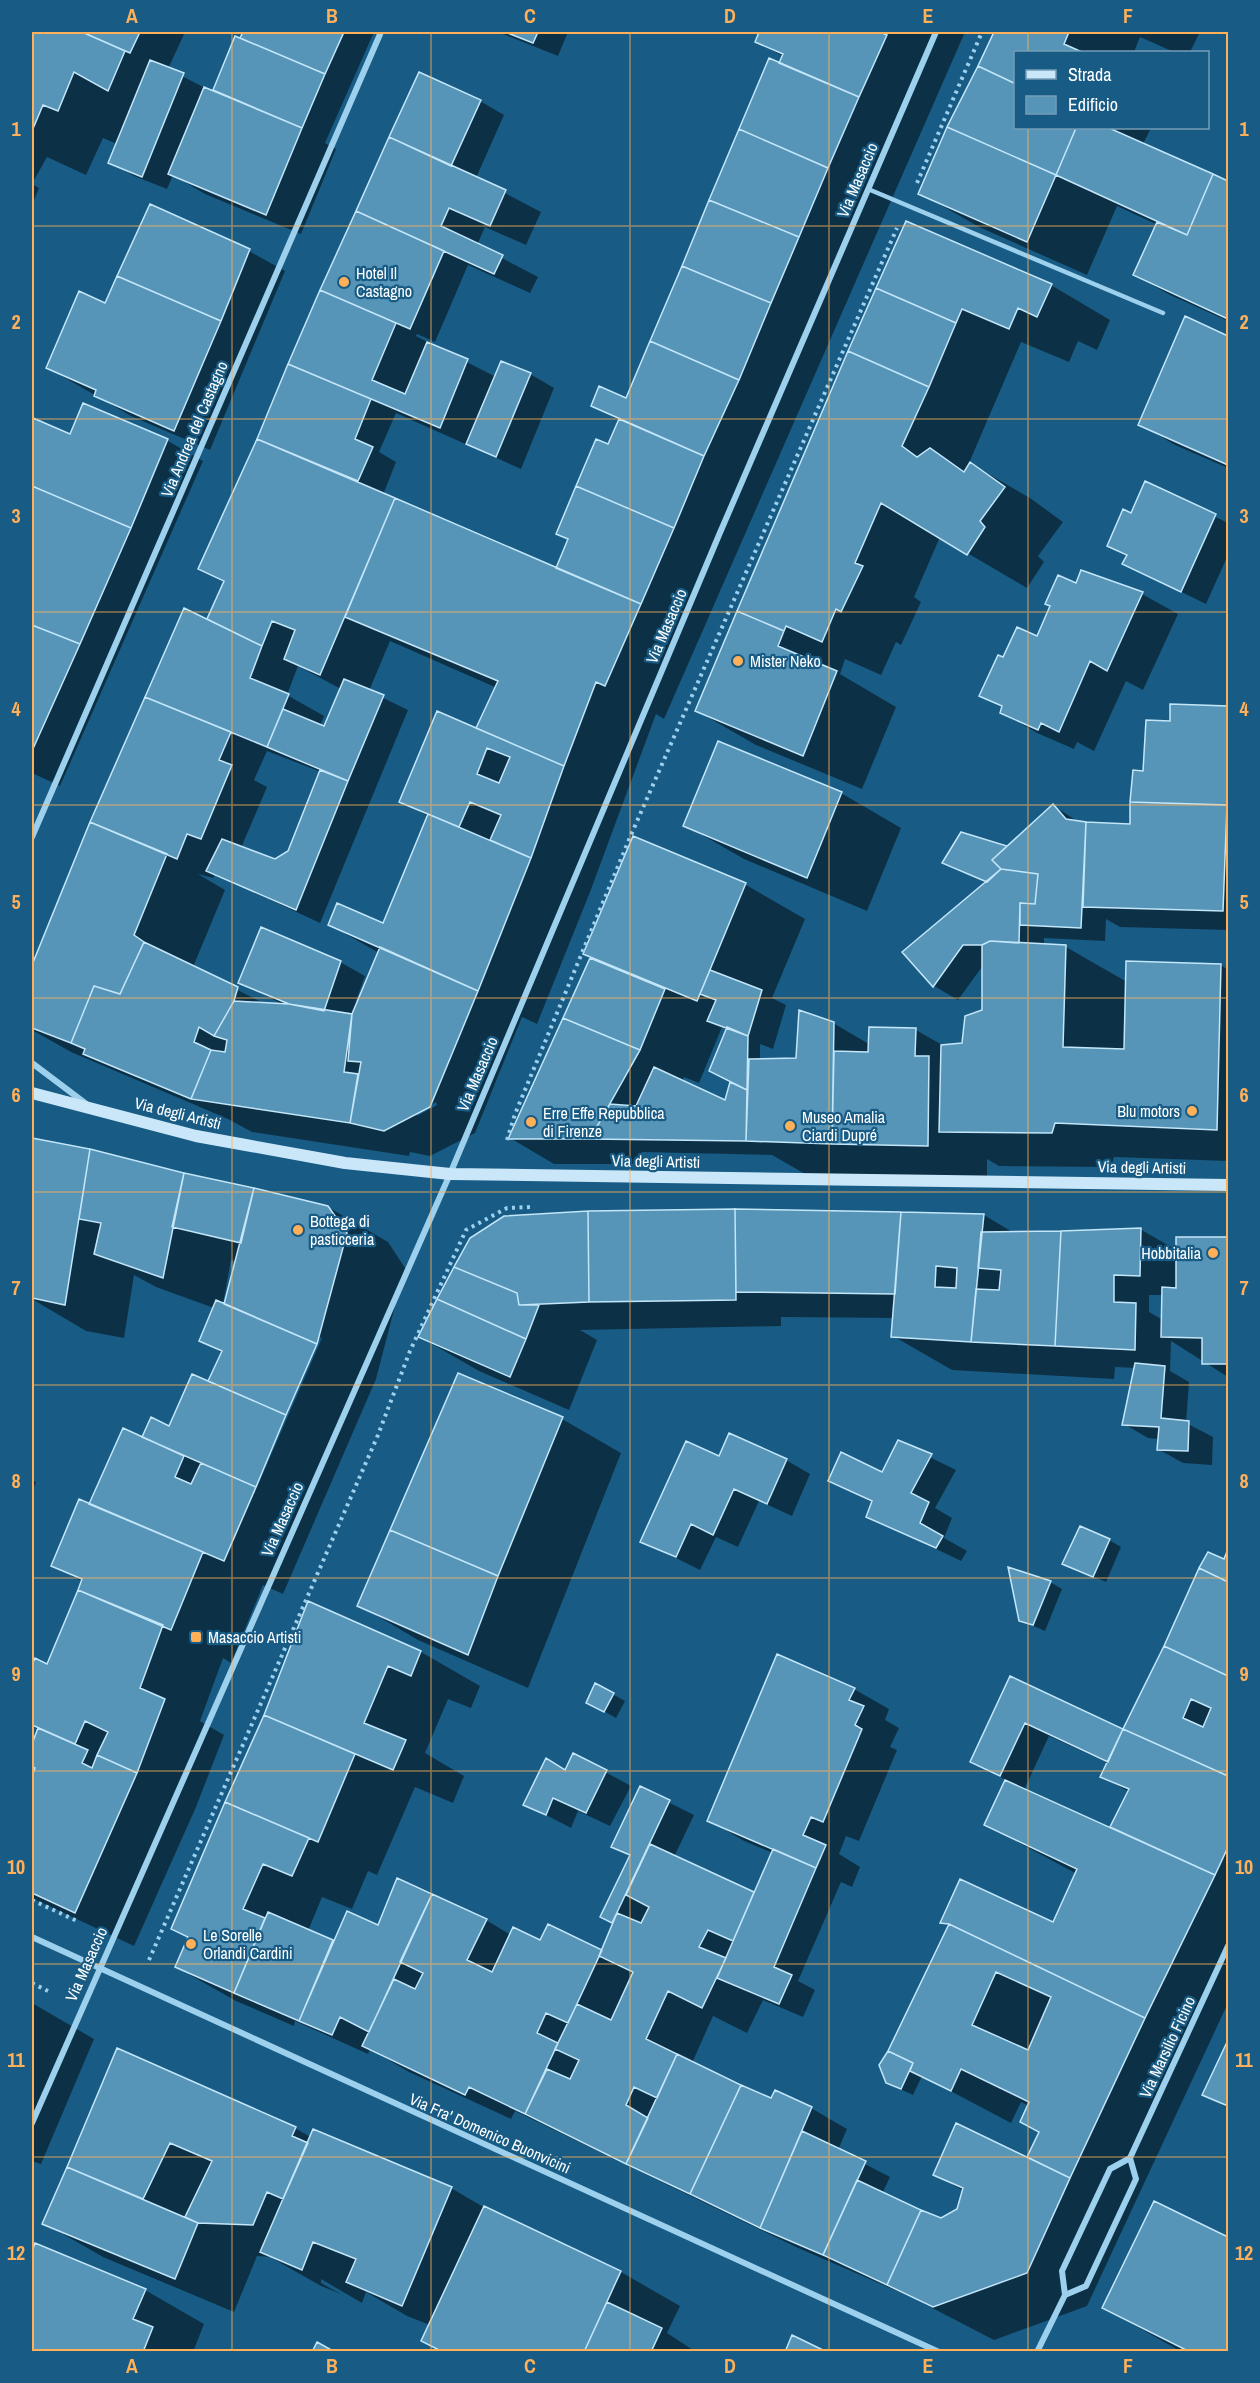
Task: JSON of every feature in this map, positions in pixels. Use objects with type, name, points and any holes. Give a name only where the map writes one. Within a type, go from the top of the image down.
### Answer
[{"type":"street","name":"Via Andrea del Castagno","points":[[32,837],[381,32]]},
{"type":"street","name":"Via Masaccio","points":[[32,2123],[98,1968],[450,1174],[718,535],[936,32]]},
{"type":"street","name":"Via degli Artisti","points":[[32,1063],[91,1107]]},
{"type":"street","name":"Via degli Artisti","points":[[32,1093],[196,1136],[308,1157],[450,1174],[1228,1185]]},
{"type":"street","name":"Via Fra' Domenico Buonvicini","points":[[32,1937],[939,2352]]},
{"type":"street","name":"Via Marsilio Ficino","points":[[1038,2349],[1065,2295],[1062,2271],[1110,2169],[1130,2158],[1228,1946]]},
{"type":"street","points":[[1065,2295],[1086,2286],[1091,2276],[1136,2180],[1130,2158]]},
{"type":"street","points":[[1038,2349],[1048,2352]]},
{"type":"lane","points":[[868,189],[1162,313]]},
{"type":"path","points":[[507,1140],[515,1114],[631,835],[982,32]]},
{"type":"path","points":[[149,1960],[445,1274]]},
{"type":"path","points":[[32,1900],[77,1921]]},
{"type":"path","points":[[32,1983],[48,1991]]},
{"type":"building","points":[[32,32],[82,32],[125,51],[108,91],[74,72],[58,111],[43,105],[32,131]]},
{"type":"building","points":[[82,32],[140,32],[130,53]]},
{"type":"building","points":[[243,32],[344,32],[325,74],[240,38]]},
{"type":"building","points":[[505,32],[538,32],[533,43]]},
{"type":"building","points":[[759,32],[880,32],[887,35],[859,97],[779,63],[783,54],[755,42]]},
{"type":"building","points":[[994,32],[1069,32],[1064,44],[1080,51],[1014,51],[1014,83],[978,66]]},
{"type":"building","points":[[235,36],[325,74],[302,128],[213,90]]},
{"type":"building","points":[[769,58],[859,97],[828,168],[739,129]]},
{"type":"building","points":[[150,60],[184,73],[142,177],[108,163]]},
{"type":"building","points":[[978,66],[1014,83],[1014,129],[1076,129],[1056,175],[947,127]]},
{"type":"building","points":[[419,72],[481,100],[451,166],[389,137]]},
{"type":"building","points":[[204,87],[302,128],[266,215],[168,174]]},
{"type":"building","points":[[947,127],[1056,175],[1027,242],[918,194]]},
{"type":"building","points":[[739,129],[828,168],[799,237],[709,200]]},
{"type":"building","points":[[1076,129],[1111,129],[1213,174],[1187,235],[1056,175]]},
{"type":"building","points":[[389,137],[506,190],[490,226],[449,208],[441,226],[503,255],[494,274],[356,211]]},
{"type":"building","points":[[1213,174],[1228,181],[1228,319],[1133,275],[1157,222],[1187,235]]},
{"type":"building","points":[[709,200],[799,237],[771,303],[682,266]]},
{"type":"building","points":[[150,204],[250,249],[221,321],[117,276]]},
{"type":"building","points":[[356,211],[444,251],[410,329],[320,290]]},
{"type":"building","points":[[906,221],[1052,284],[1037,317],[1018,308],[1009,329],[962,309],[956,323],[876,288]]},
{"type":"building","points":[[682,266],[771,303],[739,380],[650,341]]},
{"type":"building","points":[[117,276],[221,321],[174,431],[94,396],[96,390],[46,368],[79,291],[105,303]]},
{"type":"building","points":[[876,288],[956,323],[929,387],[848,351]]},
{"type":"building","points":[[320,290],[396,323],[372,380],[405,394],[427,342],[468,359],[440,428],[288,364]]},
{"type":"building","points":[[1185,316],[1228,336],[1228,465],[1138,425]]},
{"type":"building","points":[[650,341],[739,380],[704,456],[591,406],[599,386],[626,398]]},
{"type":"building","points":[[848,351],[929,387],[902,446],[917,457],[930,448],[964,472],[970,462],[1005,487],[980,521],[985,527],[967,555],[881,503],[855,563],[863,566],[841,612],[836,609],[822,642],[786,626],[784,631],[737,611]]},
{"type":"building","points":[[501,361],[531,373],[496,457],[466,444]]},
{"type":"building","points":[[288,364],[371,399],[355,439],[373,447],[358,481],[257,439]]},
{"type":"building","points":[[83,403],[168,439],[131,528],[32,486],[33,418],[70,434]]},
{"type":"building","points":[[619,419],[704,456],[674,528],[576,486],[596,439],[608,444]]},
{"type":"building","points":[[257,439],[395,498],[320,675],[284,659],[295,630],[272,621],[262,646],[207,619],[224,581],[198,569]]},
{"type":"building","points":[[1145,481],[1216,514],[1181,592],[1122,564],[1127,555],[1107,546],[1123,509],[1131,513]]},
{"type":"building","points":[[32,486],[131,528],[80,644],[32,625]]},
{"type":"building","points":[[576,486],[674,528],[641,604],[556,568],[568,539],[556,534]]},
{"type":"building","points":[[395,498],[641,604],[605,686],[596,682],[564,766],[476,728],[498,681],[345,617]]},
{"type":"building","points":[[1081,570],[1143,592],[1107,671],[1090,661],[1059,732],[1041,723],[1038,730],[1000,713],[1002,706],[979,696],[998,655],[1003,657],[1017,627],[1037,636],[1050,606],[1045,604],[1058,575],[1076,583]]},
{"type":"building","points":[[184,608],[262,646],[250,678],[289,694],[267,747],[145,697]]},
{"type":"building","points":[[737,611],[784,631],[778,646],[837,671],[803,756],[695,711]]},
{"type":"building","points":[[32,625],[80,644],[32,751]]},
{"type":"building","points":[[344,679],[384,695],[348,781],[267,747],[283,709],[324,726]]},
{"type":"building","points":[[145,697],[231,732],[219,760],[232,765],[201,839],[187,834],[177,859],[90,822]]},
{"type":"building","points":[[1170,704],[1228,706],[1227,805],[1130,802],[1133,770],[1143,771],[1146,720],[1170,721]]},
{"type":"building","points":[[437,711],[564,766],[531,858],[490,840],[501,815],[470,802],[459,827],[399,802]],"holes":[[[487,748],[510,757],[499,783],[477,774]]]},
{"type":"building","points":[[718,741],[842,792],[807,878],[683,826]]},
{"type":"building","points":[[320,770],[348,781],[296,910],[206,871],[222,839],[275,859],[288,851]]},
{"type":"building","points":[[1130,802],[1227,805],[1223,911],[1083,907],[1086,822],[1130,824]]},
{"type":"building","points":[[1053,804],[1066,819],[1086,822],[1081,928],[1020,925],[1020,903],[1035,904],[1038,874],[1001,869],[992,860]]},
{"type":"building","points":[[428,814],[531,858],[478,991],[328,925],[337,903],[383,923]]},
{"type":"building","points":[[90,822],[167,854],[134,935],[144,942],[120,994],[94,986],[71,1043],[32,1028],[32,965]]},
{"type":"building","points":[[961,832],[1007,846],[992,860],[1001,869],[987,882],[942,863]]},
{"type":"building","points":[[633,836],[746,883],[697,1001],[583,954]]},
{"type":"building","points":[[1001,869],[1038,874],[1035,904],[1020,903],[1019,943],[990,941],[982,945],[963,945],[933,987],[902,952]]},
{"type":"building","points":[[261,927],[341,961],[324,1011],[289,1004],[238,983]]},
{"type":"building","points":[[990,941],[1066,945],[1063,1047],[1124,1049],[1126,961],[1221,964],[1217,1130],[1055,1123],[1052,1133],[939,1132],[941,1045],[962,1043],[965,1016],[982,1010],[982,945]]},
{"type":"building","points":[[144,942],[238,987],[234,1001],[214,1036],[199,1027],[194,1042],[211,1050],[191,1099],[83,1054],[85,1049],[71,1043],[94,986],[120,994]]},
{"type":"building","points":[[380,947],[478,991],[430,1107],[384,1131],[350,1123],[361,1062],[348,1061],[352,1014]]},
{"type":"building","points":[[590,958],[665,989],[640,1050],[563,1018]]},
{"type":"building","points":[[710,970],[762,990],[748,1036],[707,1021],[716,1000],[700,994]]},
{"type":"building","points":[[234,1001],[289,1004],[352,1014],[344,1072],[358,1074],[350,1123],[191,1099],[211,1050],[225,1052],[227,1040],[214,1036]]},
{"type":"building","points":[[799,1010],[834,1022],[832,1144],[746,1141],[749,1059],[796,1058]]},
{"type":"building","points":[[563,1018],[640,1050],[590,1139],[508,1139]]},
{"type":"building","points":[[727,1027],[748,1036],[747,1090],[709,1071]]},
{"type":"building","points":[[869,1027],[916,1028],[915,1056],[929,1056],[928,1146],[832,1144],[834,1051],[868,1052]]},
{"type":"building","points":[[654,1067],[725,1100],[730,1082],[747,1090],[746,1141],[590,1139],[610,1104],[636,1106]]},
{"type":"building","points":[[32,1138],[90,1149],[65,1305],[32,1298]]},
{"type":"building","points":[[90,1149],[184,1173],[163,1278],[94,1254],[101,1223],[79,1219]]},
{"type":"building","points":[[184,1173],[254,1188],[241,1243],[172,1227]]},
{"type":"building","points":[[254,1188],[328,1206],[347,1233],[317,1344],[224,1304]]},
{"type":"building","points":[[735,1209],[901,1212],[895,1294],[736,1292]]},
{"type":"building","points":[[735,1209],[736,1300],[589,1302],[588,1211]]},
{"type":"building","points":[[588,1211],[589,1302],[519,1305],[517,1293],[454,1267],[470,1238],[504,1216]]},
{"type":"building","points":[[901,1212],[984,1214],[971,1342],[891,1337]],"holes":[[[936,1266],[957,1268],[956,1288],[935,1287]]]},
{"type":"building","points":[[1141,1228],[1140,1276],[1114,1275],[1114,1302],[1136,1303],[1135,1350],[1055,1346],[1061,1231]]},
{"type":"building","points":[[1061,1231],[1055,1346],[971,1342],[976,1289],[999,1290],[1001,1270],[978,1268],[981,1232]]},
{"type":"building","points":[[1176,1237],[1228,1237],[1228,1364],[1202,1364],[1202,1338],[1161,1337],[1162,1287],[1176,1288]]},
{"type":"building","points":[[454,1267],[517,1293],[519,1305],[539,1305],[526,1339],[437,1299]]},
{"type":"building","points":[[437,1299],[526,1339],[510,1377],[418,1337]]},
{"type":"building","points":[[216,1300],[317,1344],[286,1415],[208,1381],[222,1351],[199,1341]]},
{"type":"building","points":[[1135,1363],[1165,1366],[1161,1418],[1189,1421],[1188,1451],[1157,1450],[1159,1427],[1122,1425]]},
{"type":"building","points":[[458,1373],[563,1417],[498,1576],[390,1530]]},
{"type":"building","points":[[192,1374],[286,1415],[256,1487],[142,1437],[151,1417],[169,1426]]},
{"type":"building","points":[[123,1428],[184,1456],[175,1477],[191,1484],[201,1463],[256,1487],[224,1561],[89,1504]]},
{"type":"building","points":[[729,1433],[787,1459],[767,1504],[734,1489],[713,1535],[691,1524],[676,1557],[640,1542],[686,1441],[719,1456]]},
{"type":"building","points":[[898,1440],[932,1454],[911,1493],[929,1502],[920,1523],[943,1536],[936,1548],[866,1517],[872,1501],[828,1481],[841,1452],[882,1472]]},
{"type":"building","points":[[79,1499],[203,1552],[171,1630],[78,1590],[82,1579],[51,1566]]},
{"type":"building","points":[[1080,1526],[1110,1539],[1093,1577],[1062,1564]]},
{"type":"building","points":[[390,1530],[498,1576],[468,1655],[357,1606]]},
{"type":"building","points":[[1228,1549],[1228,1582],[1199,1568],[1208,1552],[1224,1559]]},
{"type":"building","points":[[1008,1567],[1051,1581],[1033,1625],[1019,1621]]},
{"type":"building","points":[[1199,1568],[1228,1582],[1228,1676],[1164,1646]]},
{"type":"building","points":[[78,1590],[163,1625],[140,1688],[165,1699],[137,1773],[97,1755],[108,1732],[85,1721],[75,1744],[32,1725],[32,1665],[35,1658],[47,1664]]},
{"type":"building","points":[[308,1601],[421,1651],[411,1676],[388,1666],[364,1723],[406,1740],[393,1770],[264,1715]]},
{"type":"building","points":[[1164,1646],[1228,1676],[1228,1776],[1123,1729]],"holes":[[[1191,1699],[1211,1708],[1203,1727],[1183,1718]]]},
{"type":"building","points":[[777,1654],[855,1688],[849,1700],[864,1706],[855,1725],[862,1729],[823,1822],[811,1817],[803,1835],[826,1845],[816,1868],[707,1821]]},
{"type":"building","points":[[1010,1676],[1123,1729],[1108,1762],[1025,1723],[1000,1776],[970,1762]]},
{"type":"building","points":[[595,1683],[614,1693],[604,1712],[586,1703]]},
{"type":"building","points":[[264,1715],[355,1754],[318,1842],[225,1802]]},
{"type":"building","points":[[38,1728],[88,1750],[82,1763],[92,1768],[97,1755],[137,1773],[75,1913],[32,1893],[32,1776],[35,1768],[32,1766],[32,1744]]},
{"type":"building","points":[[1123,1729],[1228,1776],[1228,1847],[1215,1875],[1110,1827],[1129,1789],[1100,1777]]},
{"type":"building","points":[[573,1753],[607,1770],[586,1813],[553,1798],[546,1815],[523,1805],[546,1758],[565,1770]]},
{"type":"building","points":[[1005,1780],[1215,1875],[1145,2018],[949,1924],[940,1923],[960,1879],[1053,1922],[1077,1869],[984,1825]]},
{"type":"building","points":[[640,1786],[670,1800],[612,1923],[600,1917],[630,1855],[611,1847]]},
{"type":"building","points":[[225,1802],[309,1838],[292,1876],[263,1864],[243,1909],[265,1918],[234,1993],[175,1967],[188,1937],[171,1929]]},
{"type":"building","points":[[650,1844],[754,1892],[733,1941],[708,1930],[699,1947],[726,1958],[702,2008],[668,1991],[646,2039],[677,2054],[657,2098],[634,2087],[626,2105],[648,2118],[626,2164],[525,2114],[547,2069],[570,2079],[579,2060],[555,2049],[577,2004],[611,2020],[633,1972],[599,1956],[617,1913],[641,1923],[649,1907],[626,1895]]},
{"type":"building","points":[[773,1849],[816,1868],[774,1967],[792,1975],[779,2004],[717,1978]]},
{"type":"building","points":[[397,1878],[432,1894],[369,2032],[340,2017],[332,2035],[299,2021],[347,1911],[378,1925]]},
{"type":"building","points":[[432,1894],[487,1919],[467,1960],[492,1972],[513,1927],[540,1940],[548,1924],[602,1950],[568,2023],[546,2013],[537,2033],[558,2043],[525,2114],[469,2087],[465,2095],[362,2046],[394,1979],[415,1989],[423,1973],[400,1962]]},
{"type":"building","points":[[268,1912],[333,1940],[299,2021],[234,1993]]},
{"type":"building","points":[[949,1924],[1145,2018],[1070,2178],[1027,2157],[1039,2132],[1020,2122],[1029,2102],[961,2069],[951,2091],[910,2071],[913,2063],[888,2051]],"holes":[[[996,1972],[1051,1997],[1028,2050],[972,2025]]]},
{"type":"building","points":[[1228,2040],[1228,2106],[1202,2095]]},
{"type":"building","points":[[117,2048],[296,2127],[292,2136],[308,2143],[283,2199],[267,2192],[253,2225],[198,2223],[185,2217],[212,2161],[170,2143],[143,2199],[67,2167]]},
{"type":"building","points":[[888,2051],[913,2063],[901,2089],[886,2083],[879,2065]]},
{"type":"building","points":[[677,2054],[741,2085],[690,2194],[626,2164]]},
{"type":"building","points":[[741,2085],[771,2098],[775,2090],[812,2107],[760,2228],[690,2194]]},
{"type":"building","points":[[956,2123],[1070,2178],[1027,2273],[933,2307],[887,2285],[921,2210],[941,2218],[957,2209],[963,2188],[933,2175]]},
{"type":"building","points":[[313,2129],[452,2187],[402,2306],[346,2282],[356,2259],[313,2242],[302,2270],[260,2252]]},
{"type":"building","points":[[802,2131],[866,2161],[823,2255],[760,2228]]},
{"type":"building","points":[[67,2167],[198,2223],[175,2279],[42,2224]]},
{"type":"building","points":[[857,2180],[921,2210],[887,2285],[823,2255]]},
{"type":"building","points":[[1154,2201],[1228,2237],[1228,2352],[1190,2352],[1102,2308]]},
{"type":"building","points":[[484,2206],[621,2271],[584,2352],[443,2352],[421,2341]]},
{"type":"building","points":[[35,2243],[146,2289],[133,2319],[153,2327],[143,2352],[32,2352],[32,2252]]},
{"type":"building","points":[[607,2302],[662,2328],[651,2352],[584,2352]]},
{"type":"building","points":[[792,2335],[827,2352],[785,2352]]},
{"type":"building","points":[[317,2342],[335,2352],[312,2352]]},
{"type":"place","name":"Hotel Il Castagno","points":[[344,282]]},
{"type":"place","name":"Mister Neko","points":[[738,661]]},
{"type":"place","name":"Blu motors","points":[[1192,1111]]},
{"type":"place","name":"Erre Effe Repubblica di Firenze","points":[[531,1122]]},
{"type":"place","name":"Museo Amalia Ciardi Dupré","points":[[790,1126]]},
{"type":"place","name":"Bottega di pasticceria","points":[[298,1230]]},
{"type":"place","name":"Hobbitalia","points":[[1213,1253]]},
{"type":"place","name":"Masaccio Artisti","points":[[196,1637]]},
{"type":"place","name":"Le Sorelle Orlandi Cardini","points":[[191,1944]]}]
